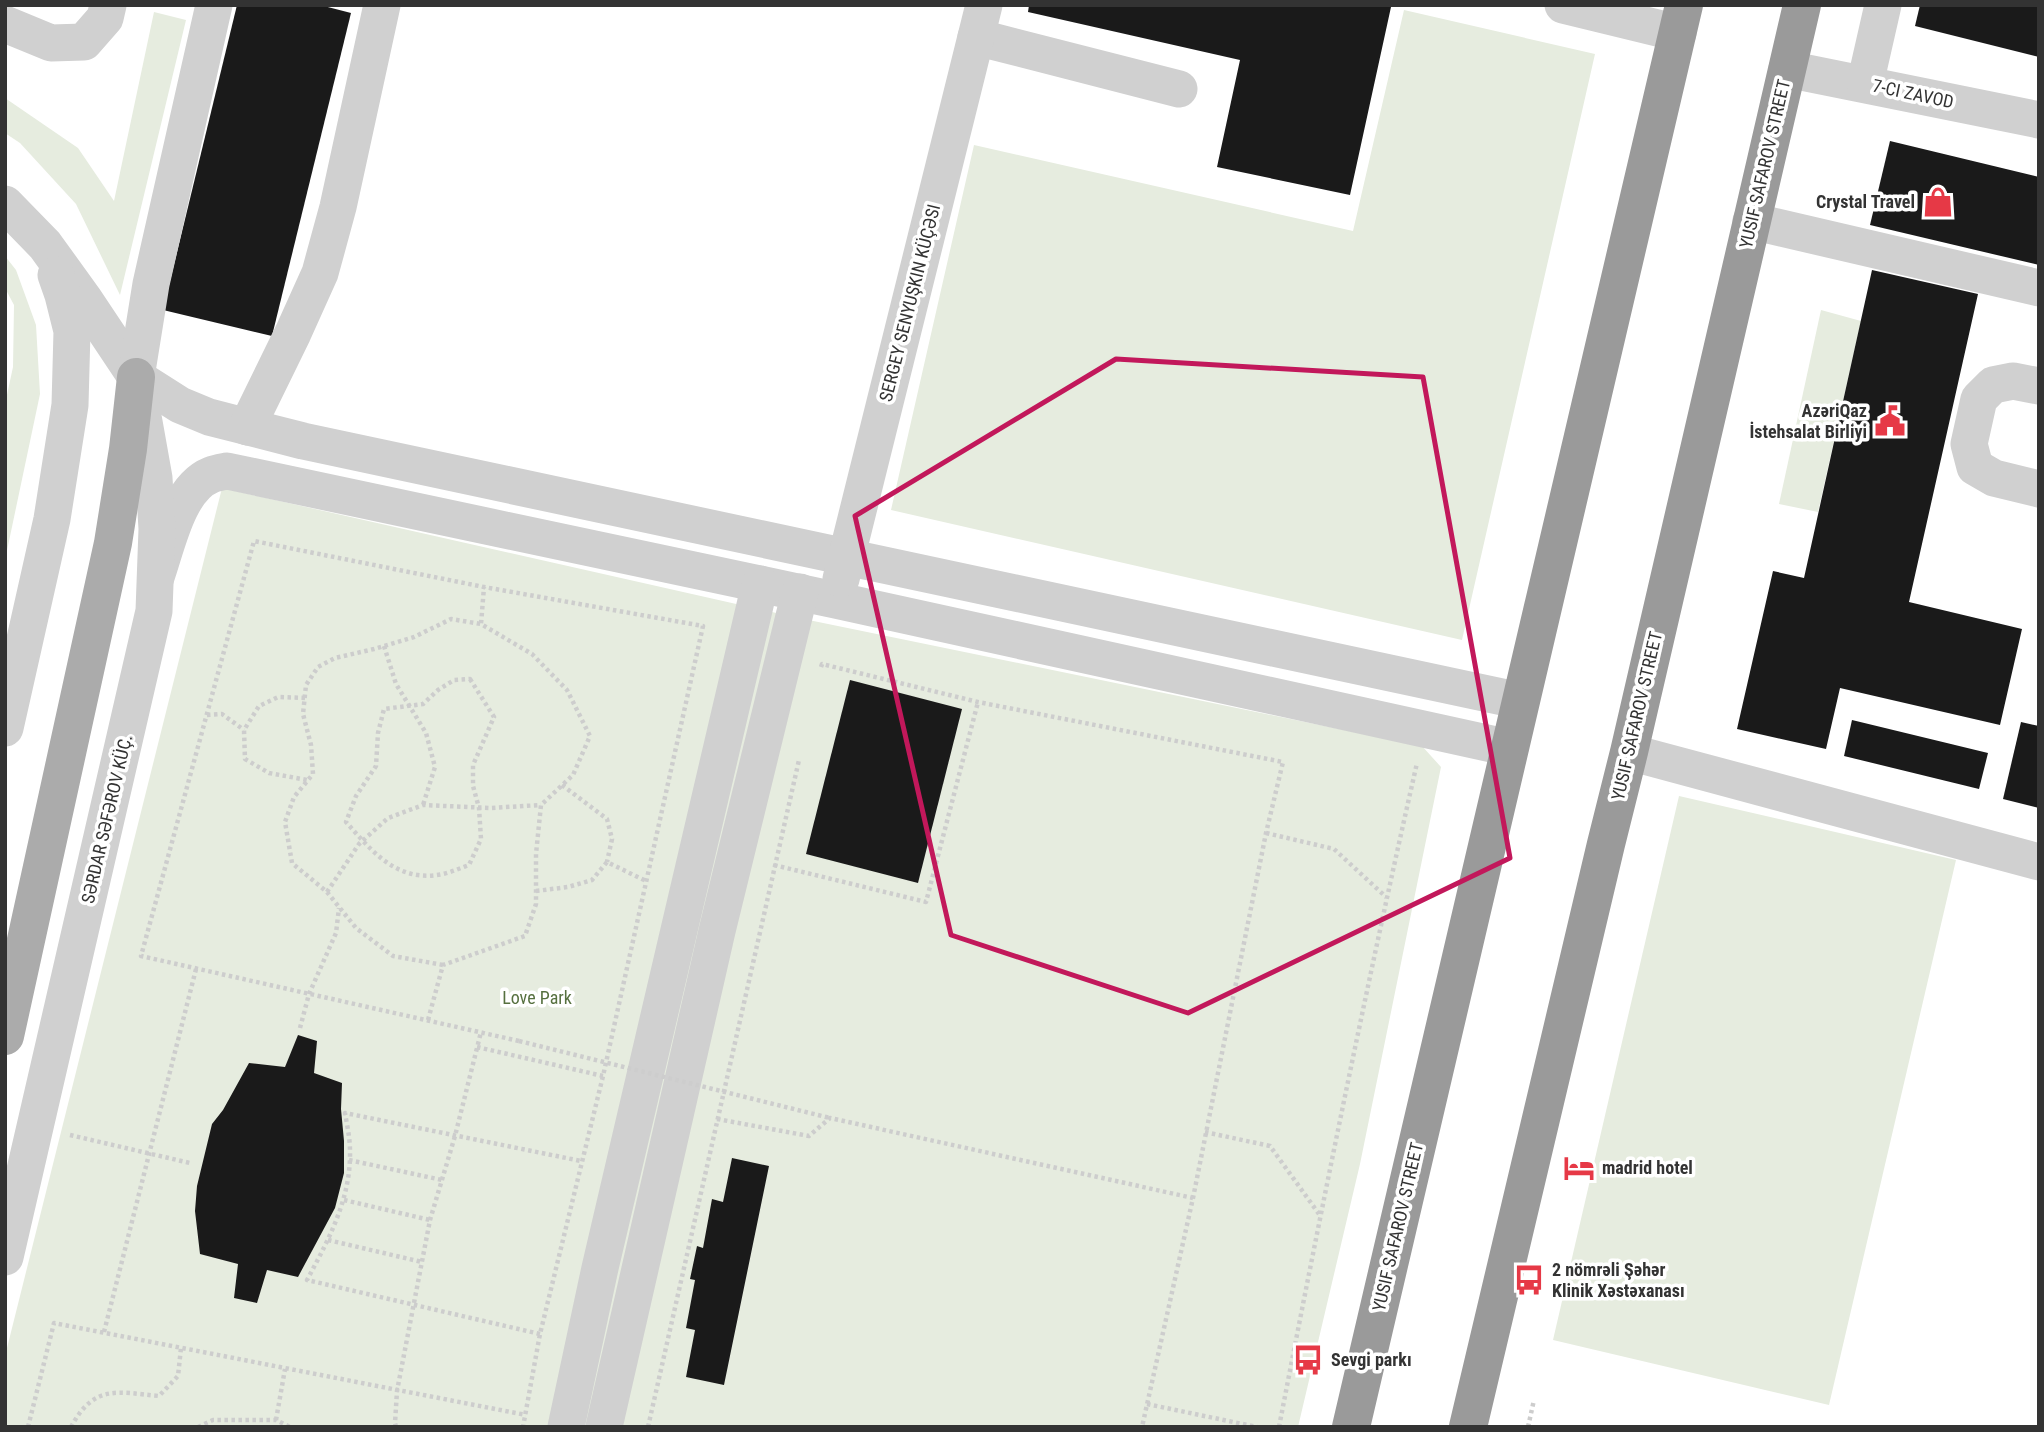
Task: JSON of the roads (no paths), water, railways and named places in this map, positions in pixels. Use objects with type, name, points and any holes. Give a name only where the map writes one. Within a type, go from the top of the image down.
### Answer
[{"type":"highway","name":"YUSIF SAFAROV STREET","points":[[1465,1427],[1629,752],[1802,5]]},
{"type":"highway","name":"YUSIF SAFAROV STREET","points":[[1351,1427],[1681,19]]},
{"type":"main road","points":[[5,1037],[113,544],[136,377]]},
{"type":"street","points":[[5,24],[51,43],[84,42],[105,18],[108,5]]},
{"type":"street","points":[[136,377],[151,284],[214,5]]},
{"type":"street","points":[[247,427],[320,273],[338,207],[382,5]]},
{"type":"street","points":[[1563,5],[1681,19]]},
{"type":"street","points":[[1865,84],[1883,5]]},
{"type":"street","points":[[980,21],[1179,89]]},
{"type":"street","name":"SERGEY SENYUŞKIN KÜÇƏSI","points":[[835,600],[980,21]]},
{"type":"street","name":"7-CI ZAVOD","points":[[1787,69],[2039,120]]},
{"type":"street","points":[[5,204],[45,245],[136,377],[180,405],[209,417],[316,444],[1521,701]]},
{"type":"street","points":[[1751,221],[2039,288]]},
{"type":"street","points":[[5,728],[16,631],[52,519],[71,394],[72,331],[63,295],[45,245]]},
{"type":"street","points":[[84,299],[97,313],[110,320],[131,319],[141,308],[151,284]]},
{"type":"street","name":"SƏRDAR SƏFƏROV KÜÇ.","points":[[5,1257],[154,611],[157,529],[154,478],[136,377]]},
{"type":"street","points":[[2039,386],[2013,381],[1993,385],[1979,400],[1969,444],[1975,467],[1994,478],[2039,489]]},
{"type":"street","points":[[156,577],[178,511],[190,490],[209,475],[227,471],[800,592],[1510,748]]},
{"type":"street","points":[[566,1427],[600,1268],[760,584]]},
{"type":"street","points":[[604,1427],[717,931],[800,592]]},
{"type":"street","points":[[1629,752],[2039,862]]},
{"type":"place","name":"Crystal Travel","points":[[1938,202]]},
{"type":"place","name":"AzəriQaz İstehsalat Birliyi","points":[[1890,421]]},
{"type":"place","name":"madrid hotel","points":[[1579,1168]]},
{"type":"place","name":"2 nömrəli Şəhər Klinik Xəstəxanası","points":[[1529,1280]]},
{"type":"place","name":"Sevgi parkı","points":[[1308,1360]]},
{"type":"park label","name":"Love Park","points":[[537,998]]}]
